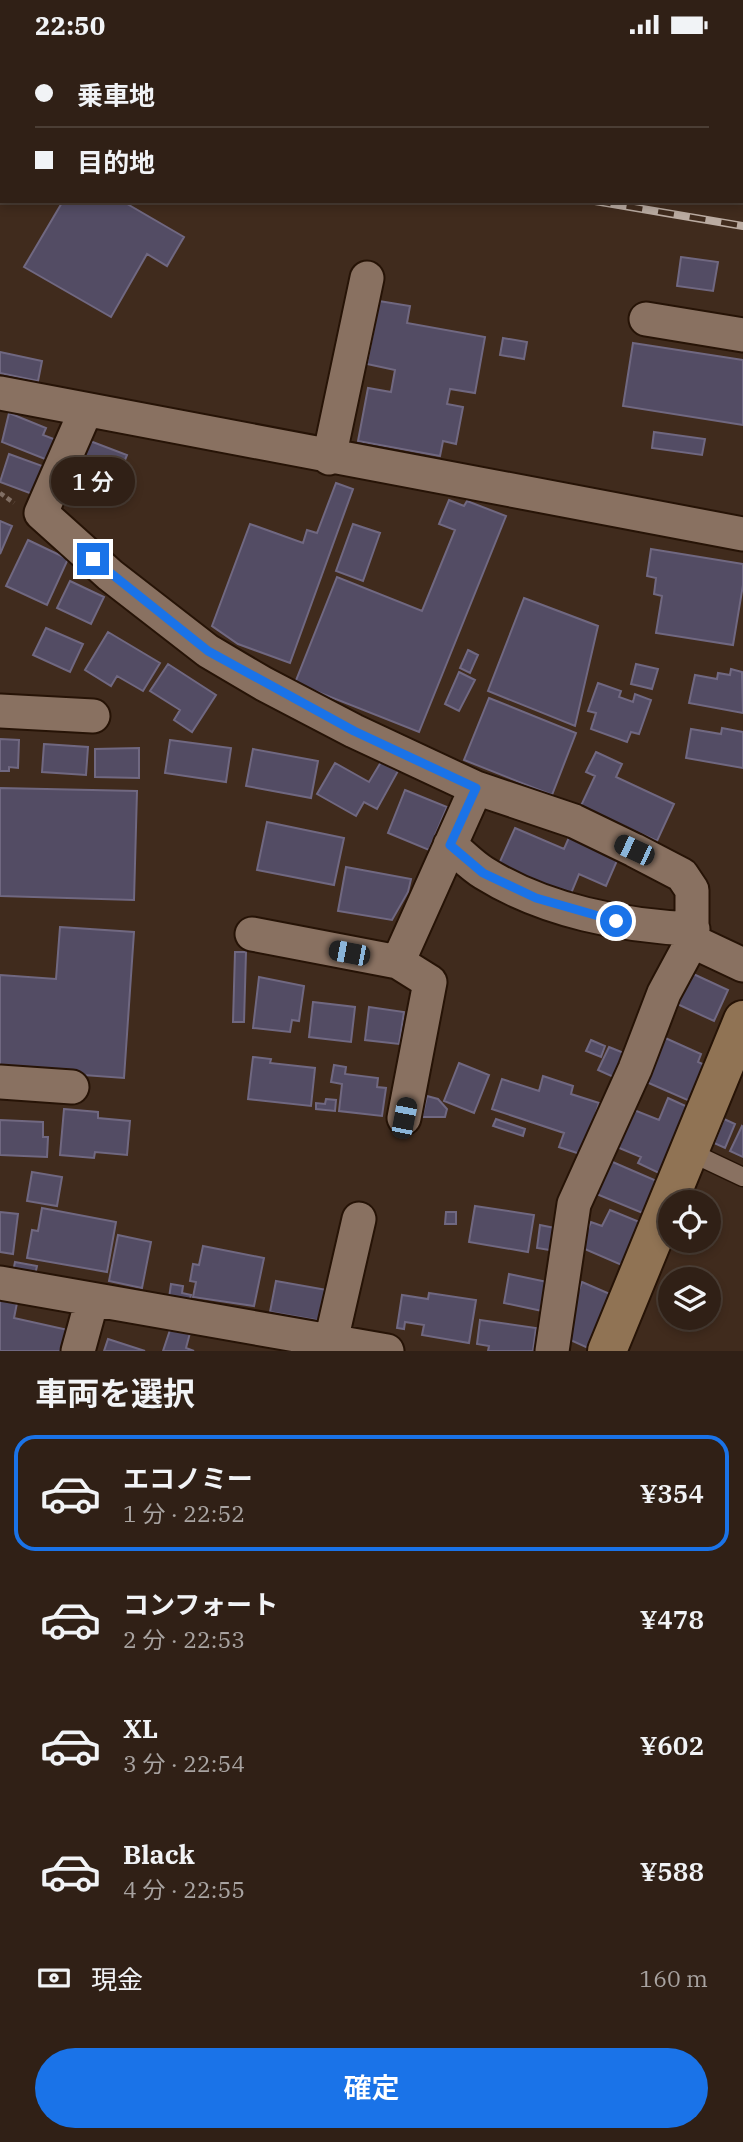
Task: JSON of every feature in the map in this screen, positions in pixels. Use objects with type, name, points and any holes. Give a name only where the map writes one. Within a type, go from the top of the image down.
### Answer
[{"type":"main road","points":[[607,1351],[743,1020]]},
{"type":"street","points":[[329,458],[367,278]]},
{"type":"street","points":[[646,319],[743,335]]},
{"type":"street","points":[[1,397],[86,410],[743,534]]},
{"type":"street","points":[[86,410],[41,513],[110,575],[208,651],[354,731],[476,788],[574,821],[682,875],[692,890],[692,935],[664,993],[635,1069],[574,1204],[552,1351]]},
{"type":"street","points":[[0,711],[93,716]]},
{"type":"street","points":[[398,962],[476,788]]},
{"type":"street","points":[[450,845],[483,873],[536,898],[633,926],[692,935],[743,965]]},
{"type":"street","points":[[252,934],[398,962],[430,982],[404,1118]]},
{"type":"street","points":[[0,1082],[72,1087]]},
{"type":"street","points":[[338,1345],[359,1219]]},
{"type":"street","points":[[0,1283],[338,1345],[387,1351]]},
{"type":"street","points":[[78,1351],[92,1300]]},
{"type":"lane","points":[[690,1152],[743,1177]]},
{"type":"building","points":[[62,203],[125,203],[184,237],[167,266],[147,254],[111,317],[24,267]]},
{"type":"building","points":[[681,257],[718,262],[713,291],[677,286]]},
{"type":"building","points":[[379,301],[410,306],[407,323],[485,337],[475,393],[450,389],[447,404],[463,407],[456,444],[443,441],[440,456],[358,441],[368,388],[391,392],[395,370],[367,364]]},
{"type":"building","points":[[503,338],[527,342],[524,359],[500,355]]},
{"type":"building","points":[[633,343],[743,360],[743,425],[623,406]]},
{"type":"building","points":[[0,352],[42,361],[38,381],[0,373]]},
{"type":"building","points":[[9,413],[46,428],[43,435],[59,441],[50,461],[2,442]]},
{"type":"building","points":[[654,432],[705,439],[702,455],[652,448]]},
{"type":"building","points":[[90,441],[127,455],[118,477],[93,468],[90,476],[78,472]]},
{"type":"building","points":[[9,454],[45,467],[35,495],[0,482]]},
{"type":"building","points":[[336,483],[353,489],[290,663],[238,644],[212,626],[250,524],[303,543],[307,530],[317,533]]},
{"type":"building","points":[[449,500],[464,506],[467,501],[506,516],[419,732],[295,683],[337,577],[422,611],[455,530],[439,524]]},
{"type":"building","points":[[0,521],[12,526],[0,554]]},
{"type":"building","points":[[353,524],[380,533],[363,581],[336,571]]},
{"type":"building","points":[[28,540],[68,559],[47,605],[6,586]]},
{"type":"building","points":[[651,549],[743,564],[743,585],[733,645],[656,633],[662,596],[654,594],[656,578],[647,576]]},
{"type":"building","points":[[70,581],[104,597],[91,624],[57,608]]},
{"type":"building","points":[[524,598],[598,626],[575,726],[488,691]]},
{"type":"building","points":[[46,628],[83,644],[70,672],[33,655]]},
{"type":"building","points":[[108,632],[160,663],[143,691],[117,676],[111,686],[85,670]]},
{"type":"building","points":[[468,650],[478,655],[470,673],[460,668]]},
{"type":"building","points":[[168,664],[216,695],[192,732],[174,720],[180,710],[150,691]]},
{"type":"building","points":[[636,664],[658,669],[652,689],[631,684]]},
{"type":"building","points":[[731,669],[742,672],[743,713],[689,703],[695,675],[717,679],[718,673],[730,675]]},
{"type":"building","points":[[459,672],[475,680],[459,711],[445,704]]},
{"type":"building","points":[[598,683],[621,691],[619,697],[633,702],[635,694],[651,700],[639,734],[631,732],[627,742],[591,729],[596,713],[588,711]]},
{"type":"building","points":[[489,698],[576,733],[552,795],[464,760]]},
{"type":"building","points":[[722,728],[743,732],[743,768],[686,758],[691,729],[721,734]]},
{"type":"building","points":[[0,739],[19,740],[18,768],[9,767],[9,771],[0,771]]},
{"type":"building","points":[[170,740],[231,748],[226,782],[165,773]]},
{"type":"building","points":[[44,744],[88,747],[86,775],[42,772]]},
{"type":"building","points":[[139,748],[139,778],[95,777],[95,749]]},
{"type":"building","points":[[253,749],[318,761],[311,798],[246,786]]},
{"type":"building","points":[[596,752],[622,764],[616,777],[674,804],[657,841],[595,813],[594,816],[579,810],[595,776],[586,772]]},
{"type":"building","points":[[381,762],[398,771],[377,809],[364,802],[356,816],[317,794],[335,763],[369,782]]},
{"type":"building","points":[[0,788],[137,791],[134,900],[0,896]]},
{"type":"building","points":[[405,790],[447,807],[429,850],[388,833]]},
{"type":"building","points":[[267,822],[344,838],[334,885],[257,870]]},
{"type":"building","points":[[515,828],[564,849],[570,835],[619,856],[606,886],[579,874],[570,896],[498,866]]},
{"type":"building","points":[[346,867],[411,879],[408,892],[392,920],[338,911]]},
{"type":"building","points":[[60,927],[134,932],[124,1078],[0,1069],[0,975],[56,979]]},
{"type":"building","points":[[235,952],[246,952],[244,1022],[233,1022]]},
{"type":"building","points":[[689,972],[728,990],[714,1021],[675,1003]]},
{"type":"building","points":[[259,977],[304,986],[299,1021],[292,1020],[290,1032],[253,1028]]},
{"type":"building","points":[[313,1002],[355,1007],[351,1042],[309,1037]]},
{"type":"building","points":[[369,1007],[404,1012],[399,1044],[365,1040]]},
{"type":"building","points":[[663,1037],[701,1054],[698,1062],[707,1066],[692,1102],[644,1081]]},
{"type":"building","points":[[591,1040],[605,1046],[601,1057],[586,1051]]},
{"type":"building","points":[[609,1047],[629,1055],[618,1079],[598,1070]]},
{"type":"building","points":[[253,1057],[271,1059],[270,1063],[315,1068],[311,1106],[248,1099]]},
{"type":"building","points":[[459,1063],[489,1075],[474,1113],[444,1101]]},
{"type":"building","points":[[334,1065],[346,1067],[345,1074],[378,1078],[377,1087],[386,1088],[382,1116],[339,1111],[342,1084],[331,1082]]},
{"type":"building","points":[[543,1076],[573,1086],[571,1094],[599,1103],[583,1155],[559,1147],[564,1133],[492,1109],[502,1079],[539,1091]]},
{"type":"building","points":[[427,1096],[438,1099],[447,1109],[445,1117],[422,1117]]},
{"type":"building","points":[[668,1098],[690,1108],[661,1174],[638,1163],[641,1157],[612,1145],[629,1108],[659,1120]]},
{"type":"building","points":[[326,1099],[336,1100],[335,1111],[316,1109],[316,1103],[325,1104]]},
{"type":"building","points":[[64,1109],[98,1112],[98,1118],[130,1121],[127,1155],[95,1152],[94,1158],[60,1155]]},
{"type":"building","points":[[496,1119],[525,1129],[523,1136],[493,1126]]},
{"type":"building","points":[[724,1119],[735,1124],[725,1148],[714,1143]]},
{"type":"building","points":[[0,1120],[43,1122],[43,1137],[48,1137],[47,1157],[0,1155]]},
{"type":"building","points":[[743,1127],[743,1157],[730,1151]]},
{"type":"building","points":[[608,1160],[659,1182],[645,1214],[594,1193]]},
{"type":"building","points":[[32,1172],[62,1177],[57,1206],[27,1201]]},
{"type":"building","points":[[475,1206],[534,1215],[528,1252],[469,1242]]},
{"type":"building","points":[[42,1208],[116,1222],[107,1272],[27,1258],[32,1230],[38,1231]]},
{"type":"building","points":[[610,1210],[642,1223],[624,1266],[580,1247],[591,1222],[602,1226]]},
{"type":"building","points":[[0,1212],[18,1214],[13,1254],[0,1252]]},
{"type":"building","points":[[446,1212],[456,1212],[456,1224],[445,1224]]},
{"type":"building","points":[[540,1225],[560,1229],[556,1251],[537,1248]]},
{"type":"building","points":[[118,1235],[151,1242],[142,1288],[109,1281]]},
{"type":"building","points":[[203,1246],[264,1258],[254,1306],[193,1297],[196,1282],[190,1281],[193,1264],[199,1265]]},
{"type":"building","points":[[15,1262],[37,1266],[35,1275],[13,1272]]},
{"type":"building","points":[[509,1274],[552,1283],[547,1312],[504,1303]]},
{"type":"building","points":[[276,1281],[327,1290],[321,1321],[270,1312]]},
{"type":"building","points":[[582,1282],[610,1294],[588,1348],[568,1339],[571,1309]]},
{"type":"building","points":[[171,1284],[183,1286],[182,1293],[191,1295],[189,1302],[169,1298]]},
{"type":"building","points":[[429,1293],[476,1300],[469,1343],[422,1335],[424,1325],[405,1322],[404,1329],[397,1328],[402,1295],[428,1299]]},
{"type":"building","points":[[0,1299],[17,1303],[14,1318],[68,1330],[63,1351],[0,1351]]},
{"type":"building","points":[[480,1320],[536,1328],[533,1351],[488,1351],[489,1346],[477,1344]]},
{"type":"building","points":[[171,1327],[190,1333],[186,1348],[194,1351],[163,1351]]},
{"type":"building","points":[[108,1339],[145,1351],[104,1351]]},
{"type":"railway","points":[[607,203],[743,226]]},
{"type":"route","points":[[93,559],[208,651],[354,731],[476,788],[450,845],[483,873],[536,898],[616,921]]}]
